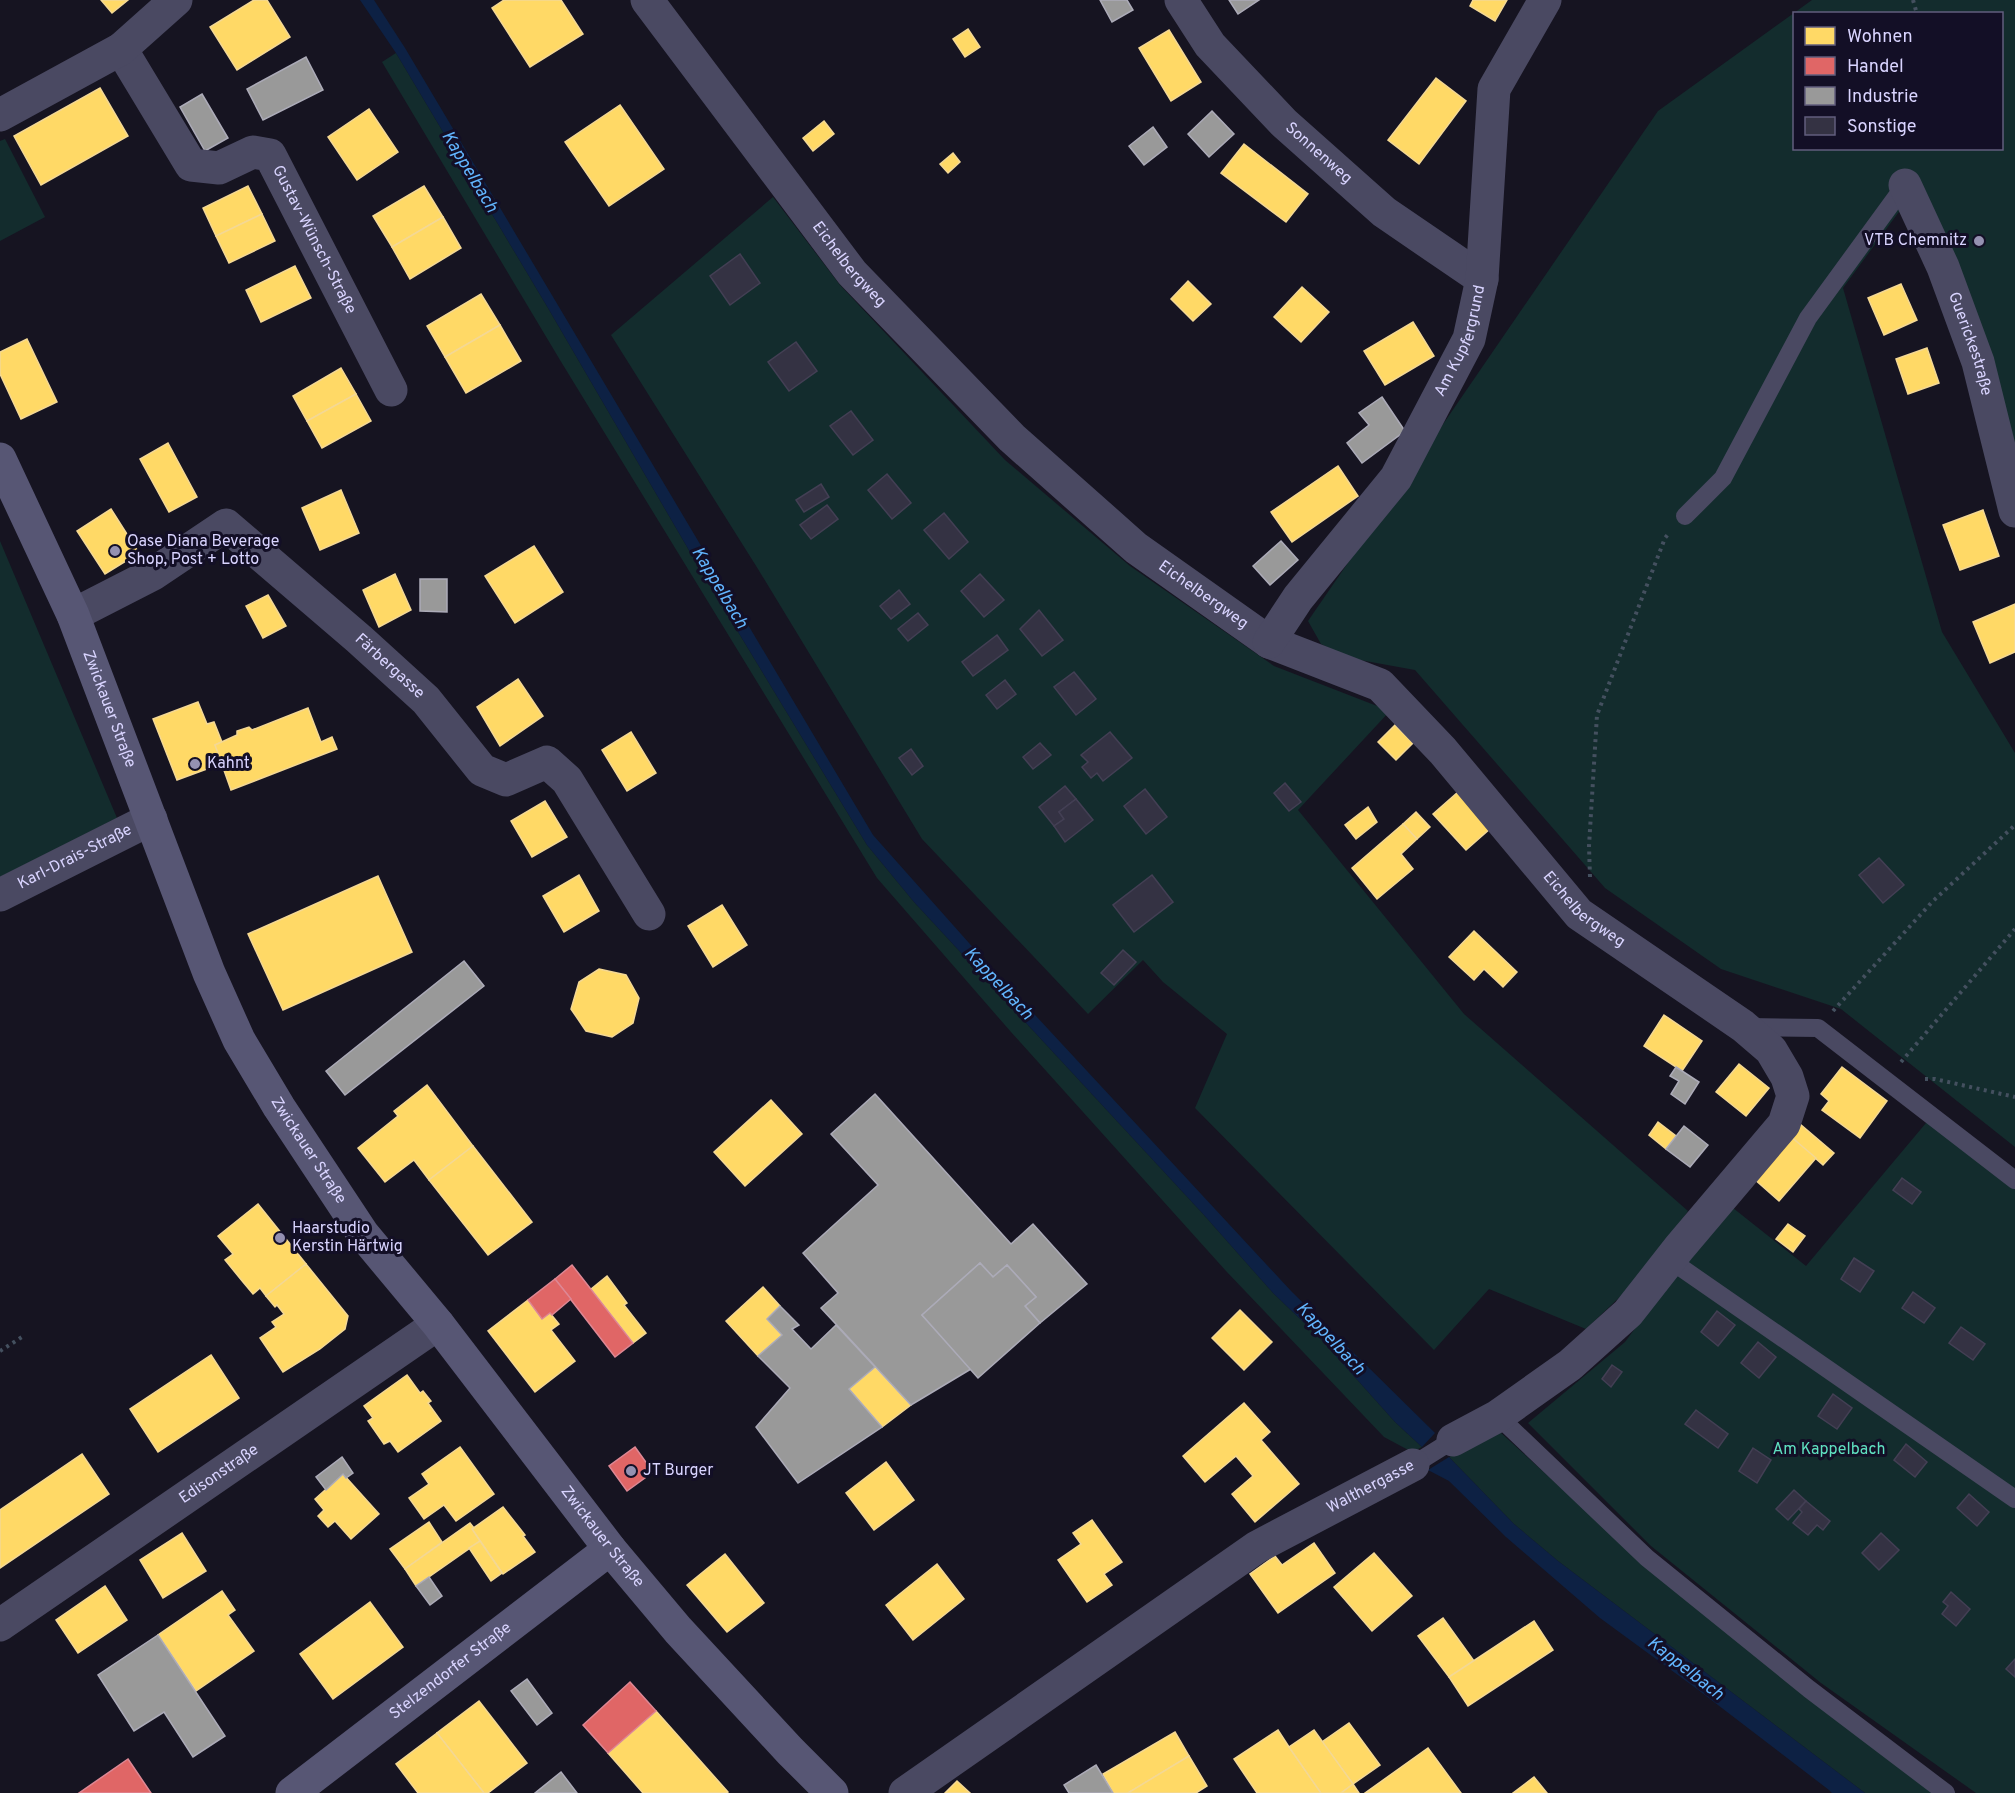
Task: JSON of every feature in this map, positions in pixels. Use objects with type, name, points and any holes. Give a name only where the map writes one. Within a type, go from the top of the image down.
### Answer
[{"type":"main road","name":"Zwickauer Straße","points":[[0,459],[73,615],[209,973],[239,1040],[279,1107],[363,1234],[438,1324],[610,1549],[678,1630],[832,1793]]},
{"type":"main road","name":"Stelzendorfer Straße","points":[[292,1793],[610,1549]]},
{"type":"street","points":[[0,115],[121,49],[176,0]]},
{"type":"street","name":"Eichelbergweg","points":[[646,0],[852,273],[1012,438],[1136,548],[1269,642],[1380,685],[1443,751],[1579,914],[1743,1026],[1771,1050],[1787,1077],[1793,1096],[1784,1124]]},
{"type":"street","name":"Sonnenweg","points":[[1181,0],[1210,45],[1284,123],[1384,212],[1482,279]]},
{"type":"street","name":"Am Kupfergrund","points":[[1269,642],[1298,598],[1396,478],[1469,339],[1482,279],[1494,89],[1545,0]]},
{"type":"street","name":"Gustav-Wünsch-Straße","points":[[121,49],[191,165],[219,168],[253,152],[270,155],[391,390]]},
{"type":"street","name":"Guerickestraße","points":[[1905,185],[1944,267],[1978,362],[2015,511]]},
{"type":"street","name":"Färbergasse","points":[[73,615],[153,574],[226,525],[426,700],[482,770],[506,780],[547,762],[567,780],[649,914]]},
{"type":"street","name":"Karl-Drais-Straße","points":[[0,895],[151,819]]},
{"type":"street","name":"Walthergasse","points":[[1453,1440],[1498,1416],[1570,1365],[1628,1313],[1784,1124]]},
{"type":"street","name":"Edisonstraße","points":[[0,1625],[438,1324]]},
{"type":"street","name":"Walthergasse","points":[[905,1793],[1257,1547],[1413,1466]]},
{"type":"lane","points":[[1685,516],[1723,478],[1808,318],[1905,185]]},
{"type":"lane","points":[[1743,1026],[1818,1028],[2015,1180]]},
{"type":"lane","points":[[1670,1260],[2015,1499]]},
{"type":"lane","points":[[1498,1416],[1647,1558],[1809,1689],[1946,1793]]},
{"type":"lane","name":"Walthergasse","points":[[1413,1466],[1453,1440]]},
{"type":"path","points":[[1590,886],[1589,846],[1597,715],[1665,538],[1685,516]]},
{"type":"path","points":[[1818,1028],[1932,902],[2015,825]]},
{"type":"path","points":[[1885,1081],[2015,929]]},
{"type":"path","points":[[1885,1081],[1935,1079],[2015,1096]]},
{"type":"path","points":[[0,1351],[22,1337]]},
{"type":"green space","points":[[1812,0],[2015,0],[2015,448],[1901,209],[1843,288],[1942,632],[2015,753],[2015,1147],[1841,1009],[1721,969],[1605,888],[1415,670],[1349,658],[1321,644],[1308,621],[1658,111],[1793,14],[1793,150],[2003,150],[2003,12],[1795,12]]},
{"type":"green space","points":[[396,53],[697,564],[867,845],[914,902],[1204,1215],[1273,1293],[1319,1337],[1395,1422],[1422,1447],[1412,1452],[1384,1437],[1226,1271],[1011,1032],[877,878],[560,360],[382,62]]},
{"type":"green space","points":[[5,139],[45,217],[0,241],[0,141]]},
{"type":"green space","points":[[773,197],[840,285],[1005,460],[1130,566],[1274,666],[1390,711],[1298,810],[1464,1014],[1688,1211],[1646,1272],[1586,1329],[1489,1289],[1434,1350],[1195,1108],[1227,1034],[1163,982],[1143,960],[1088,1014],[922,839],[758,569],[611,335]]},
{"type":"green space","points":[[0,541],[117,818],[0,877]]},
{"type":"green space","name":"Am Kappelbach","points":[[1931,1117],[2015,1183],[2015,1793],[1976,1793],[1821,1683],[1651,1546],[1528,1423],[1625,1342],[1728,1204],[1806,1266]]},
{"type":"green space","points":[[1500,1432],[1644,1564],[1934,1793],[1865,1793],[1558,1561],[1514,1524],[1449,1457]]},
{"type":"water","name":"Kappelbach","points":[[360,0],[374,0],[405,48],[873,835],[985,961],[1292,1292],[1435,1433],[1422,1447],[1395,1422],[1319,1337],[1273,1293],[1204,1215],[914,902],[867,845],[697,564],[396,53]]},
{"type":"water","name":"Kappelbach","points":[[1449,1457],[1514,1524],[1558,1561],[1865,1793],[1832,1793],[1600,1618],[1506,1537],[1449,1481],[1428,1470]]},
{"type":"building: Wohnen","points":[[101,0],[128,0],[112,13]]},
{"type":"building: Wohnen","points":[[254,0],[267,0],[290,37],[237,70],[210,27]]},
{"type":"building: Wohnen","points":[[504,0],[561,0],[583,34],[530,67],[492,8]]},
{"type":"building: Wohnen","points":[[1473,0],[1507,0],[1495,21],[1470,6]]},
{"type":"building: Wohnen","points":[[968,29],[980,47],[965,57],[953,39]]},
{"type":"building: Wohnen","points":[[1169,30],[1201,82],[1171,101],[1139,48]]},
{"type":"building: Wohnen","points":[[1436,78],[1466,101],[1419,164],[1388,140]]},
{"type":"building: Wohnen","points":[[100,88],[128,136],[41,185],[14,136]]},
{"type":"building: Wohnen","points":[[620,105],[664,169],[609,206],[565,142]]},
{"type":"building: Wohnen","points":[[369,109],[398,152],[357,180],[328,137]]},
{"type":"building: Wohnen","points":[[824,121],[834,134],[813,151],[803,138]]},
{"type":"building: Wohnen","points":[[1244,144],[1308,194],[1286,222],[1221,173]]},
{"type":"building: Wohnen","points":[[953,153],[960,162],[948,173],[940,164]]},
{"type":"building: Wohnen","points":[[248,186],[262,214],[216,236],[203,208]]},
{"type":"building: Wohnen","points":[[424,186],[443,217],[392,247],[373,216]]},
{"type":"building: Wohnen","points":[[262,214],[275,241],[229,263],[216,236]]},
{"type":"building: Wohnen","points":[[443,217],[461,248],[410,279],[392,247]]},
{"type":"building: Wohnen","points":[[295,266],[311,298],[261,322],[246,290]]},
{"type":"building: Wohnen","points":[[1188,281],[1211,304],[1193,321],[1171,299]]},
{"type":"building: Wohnen","points":[[1901,284],[1917,320],[1884,335],[1868,298]]},
{"type":"building: Wohnen","points":[[1302,287],[1329,312],[1301,342],[1274,317]]},
{"type":"building: Wohnen","points":[[481,294],[500,325],[445,357],[427,326]]},
{"type":"building: Wohnen","points":[[1413,322],[1434,356],[1385,385],[1364,351]]},
{"type":"building: Wohnen","points":[[500,325],[521,361],[466,393],[445,357]]},
{"type":"building: Wohnen","points":[[27,339],[57,402],[21,419],[0,374],[0,352]]},
{"type":"building: Wohnen","points":[[1927,348],[1939,383],[1908,394],[1896,359]]},
{"type":"building: Wohnen","points":[[341,368],[356,394],[307,421],[293,396]]},
{"type":"building: Wohnen","points":[[356,394],[371,421],[322,448],[307,421]]},
{"type":"building: Wohnen","points":[[168,443],[197,497],[169,512],[140,459]]},
{"type":"building: Wohnen","points":[[1338,466],[1358,496],[1292,542],[1271,512]]},
{"type":"building: Wohnen","points":[[341,490],[359,533],[320,550],[302,508]]},
{"type":"building: Wohnen","points":[[111,509],[139,553],[105,574],[77,531]]},
{"type":"building: Wohnen","points":[[1983,510],[1999,556],[1960,570],[1943,525]]},
{"type":"building: Wohnen","points":[[534,546],[563,592],[515,623],[485,576]]},
{"type":"building: Wohnen","points":[[395,574],[411,610],[379,627],[363,590]]},
{"type":"building: Wohnen","points":[[268,595],[286,626],[263,638],[246,606]]},
{"type":"building: Wohnen","points":[[2015,604],[2015,652],[1990,663],[1973,622]]},
{"type":"building: Wohnen","points":[[518,679],[543,716],[500,746],[477,707]]},
{"type":"building: Wohnen","points":[[198,702],[207,724],[214,722],[222,742],[215,745],[223,763],[177,780],[153,719]]},
{"type":"building: Wohnen","points":[[308,708],[321,742],[332,737],[337,749],[231,790],[215,745],[237,735],[237,731],[249,727],[252,730]]},
{"type":"building: Wohnen","points":[[1395,725],[1413,743],[1396,760],[1378,742]]},
{"type":"building: Wohnen","points":[[631,732],[656,773],[627,791],[602,750]]},
{"type":"building: Wohnen","points":[[1458,792],[1491,828],[1466,850],[1433,814]]},
{"type":"building: Wohnen","points":[[545,801],[567,837],[532,857],[511,821]]},
{"type":"building: Wohnen","points":[[1368,807],[1377,822],[1356,839],[1345,825]]},
{"type":"building: Wohnen","points":[[1416,812],[1430,827],[1417,839],[1403,824]]},
{"type":"building: Wohnen","points":[[1403,824],[1417,839],[1401,854],[1413,869],[1377,899],[1352,868]]},
{"type":"building: Wohnen","points":[[579,875],[599,911],[564,932],[543,896]]},
{"type":"building: Wohnen","points":[[378,876],[412,952],[283,1010],[248,934]]},
{"type":"building: Wohnen","points":[[722,905],[747,945],[713,967],[688,926]]},
{"type":"building: Wohnen","points":[[1474,931],[1517,972],[1503,987],[1484,969],[1474,980],[1449,957]]},
{"type":"building: Wohnen","points":[[599,969],[626,975],[639,998],[633,1023],[612,1037],[586,1031],[571,1009],[579,982]]},
{"type":"building: Wohnen","points":[[1664,1015],[1702,1041],[1682,1071],[1644,1046]]},
{"type":"building: Wohnen","points":[[1739,1064],[1769,1088],[1746,1116],[1716,1092]]},
{"type":"building: Wohnen","points":[[1842,1067],[1887,1101],[1860,1138],[1822,1110],[1829,1101],[1821,1094]]},
{"type":"building: Wohnen","points":[[427,1085],[473,1146],[429,1180],[414,1160],[385,1182],[358,1148],[398,1116],[394,1111]]},
{"type":"building: Wohnen","points":[[771,1100],[802,1134],[745,1186],[714,1152]]},
{"type":"building: Wohnen","points":[[1658,1122],[1676,1136],[1666,1149],[1649,1135]]},
{"type":"building: Wohnen","points":[[1800,1124],[1834,1153],[1823,1165],[1790,1136]]},
{"type":"building: Wohnen","points":[[1790,1136],[1816,1158],[1779,1201],[1753,1178]]},
{"type":"building: Wohnen","points":[[473,1146],[532,1222],[488,1255],[429,1180]]},
{"type":"building: Wohnen","points":[[258,1204],[306,1264],[266,1296],[260,1288],[253,1294],[225,1260],[233,1254],[218,1236]]},
{"type":"building: Wohnen","points":[[1788,1224],[1805,1236],[1793,1252],[1776,1239]]},
{"type":"building: Wohnen","points":[[306,1264],[348,1316],[345,1329],[320,1349],[283,1372],[260,1338],[276,1327],[272,1322],[284,1314],[266,1296]]},
{"type":"building: Wohnen","points":[[607,1276],[627,1303],[624,1305],[646,1333],[633,1343],[591,1289]]},
{"type":"building: Wohnen","points":[[763,1287],[780,1306],[767,1319],[782,1335],[758,1356],[726,1321]]},
{"type":"building: Wohnen","points":[[528,1300],[542,1319],[550,1313],[559,1324],[551,1330],[575,1361],[535,1392],[488,1331]]},
{"type":"building: Wohnen","points":[[1240,1310],[1272,1342],[1244,1370],[1212,1338]]},
{"type":"building: Wohnen","points":[[211,1355],[239,1398],[158,1452],[130,1409]]},
{"type":"building: Wohnen","points":[[875,1367],[911,1405],[882,1427],[849,1389]]},
{"type":"building: Wohnen","points":[[407,1375],[420,1393],[423,1391],[431,1401],[428,1403],[441,1421],[398,1452],[390,1441],[384,1444],[368,1421],[373,1418],[364,1406]]},
{"type":"building: Wohnen","points":[[1244,1403],[1270,1432],[1261,1440],[1299,1484],[1255,1522],[1232,1494],[1253,1476],[1236,1456],[1205,1482],[1183,1456]]},
{"type":"building: Wohnen","points":[[460,1447],[494,1494],[456,1521],[444,1505],[424,1519],[409,1498],[429,1484],[422,1474]]},
{"type":"building: Wohnen","points":[[82,1454],[109,1494],[0,1568],[0,1510]]},
{"type":"building: Wohnen","points":[[886,1462],[914,1500],[874,1530],[846,1493]]},
{"type":"building: Wohnen","points":[[343,1474],[379,1514],[351,1539],[335,1521],[328,1527],[318,1516],[324,1510],[315,1499]]},
{"type":"building: Wohnen","points":[[503,1507],[535,1552],[503,1574],[472,1529]]},
{"type":"building: Wohnen","points":[[1092,1520],[1122,1562],[1104,1574],[1112,1585],[1087,1602],[1058,1560],[1081,1544],[1073,1533]]},
{"type":"building: Wohnen","points":[[429,1522],[442,1542],[405,1569],[390,1549]]},
{"type":"building: Wohnen","points":[[470,1523],[480,1541],[416,1586],[405,1569]]},
{"type":"building: Wohnen","points":[[182,1533],[206,1571],[163,1598],[140,1560]]},
{"type":"building: Wohnen","points":[[480,1541],[502,1573],[491,1581],[469,1548]]},
{"type":"building: Wohnen","points":[[1314,1543],[1335,1573],[1278,1613],[1250,1574],[1275,1556],[1282,1565]]},
{"type":"building: Wohnen","points":[[1374,1553],[1412,1596],[1372,1631],[1334,1587]]},
{"type":"building: Wohnen","points":[[725,1554],[764,1603],[727,1632],[687,1585]]},
{"type":"building: Wohnen","points":[[937,1564],[964,1599],[913,1640],[886,1605]]},
{"type":"building: Wohnen","points":[[105,1586],[127,1620],[78,1653],[56,1620]]},
{"type":"building: Wohnen","points":[[222,1591],[235,1610],[228,1615],[254,1651],[196,1691],[158,1635]]},
{"type":"building: Wohnen","points":[[370,1602],[403,1647],[333,1699],[300,1654]]},
{"type":"building: Wohnen","points":[[1443,1618],[1474,1661],[1449,1677],[1418,1636]]},
{"type":"building: Wohnen","points":[[1534,1621],[1553,1650],[1468,1706],[1449,1677]]},
{"type":"building: Wohnen","points":[[479,1701],[527,1763],[488,1793],[484,1793],[437,1733]]},
{"type":"building: Wohnen","points":[[656,1711],[728,1792],[643,1793],[608,1753]]},
{"type":"building: Wohnen","points":[[1349,1723],[1380,1765],[1353,1784],[1322,1742]]},
{"type":"building: Wohnen","points":[[1278,1730],[1321,1793],[1257,1793],[1234,1759]]},
{"type":"building: Wohnen","points":[[1314,1730],[1353,1784],[1341,1793],[1321,1793],[1289,1747]]},
{"type":"building: Wohnen","points":[[1175,1732],[1189,1756],[1128,1793],[1113,1793],[1103,1774]]},
{"type":"building: Wohnen","points":[[437,1733],[484,1793],[418,1793],[396,1764]]},
{"type":"building: Wohnen","points":[[1428,1748],[1461,1793],[1365,1793]]},
{"type":"building: Wohnen","points":[[1189,1756],[1207,1786],[1196,1793],[1128,1793]]},
{"type":"building: Wohnen","points":[[1534,1777],[1547,1793],[1513,1793]]},
{"type":"building: Wohnen","points":[[957,1781],[970,1793],[945,1793]]},
{"type":"building: Wohnen","points":[[1353,1784],[1359,1793],[1341,1793]]},
{"type":"building: Handel","points":[[572,1265],[633,1343],[615,1357],[555,1279]]},
{"type":"building: Handel","points":[[555,1279],[571,1299],[552,1315],[550,1313],[542,1319],[528,1300]]},
{"type":"building: Handel","points":[[635,1447],[653,1472],[627,1491],[609,1466]]},
{"type":"building: Handel","points":[[630,1682],[656,1711],[608,1753],[583,1725]]},
{"type":"building: Handel","points":[[128,1759],[151,1793],[79,1793]]},
{"type":"building: Industrie","points":[[1100,0],[1127,0],[1133,10],[1112,22]]},
{"type":"building: Industrie","points":[[1229,0],[1259,0],[1238,14]]},
{"type":"building: Industrie","points":[[306,57],[323,90],[263,120],[247,89]]},
{"type":"building: Industrie","points":[[202,94],[228,138],[205,151],[180,107]]},
{"type":"building: Industrie","points":[[1212,111],[1234,134],[1209,157],[1188,134]]},
{"type":"building: Industrie","points":[[1153,127],[1167,147],[1144,165],[1129,146]]},
{"type":"building: Industrie","points":[[1382,397],[1405,431],[1362,463],[1347,443],[1369,425],[1359,413]]},
{"type":"building: Industrie","points":[[1281,541],[1298,560],[1270,585],[1253,566]]},
{"type":"building: Industrie","points":[[420,579],[447,579],[447,612],[420,611]]},
{"type":"building: Industrie","points":[[464,961],[484,986],[345,1095],[326,1071]]},
{"type":"building: Industrie","points":[[1676,1067],[1699,1082],[1685,1104],[1671,1094],[1679,1081],[1670,1076]]},
{"type":"building: Industrie","points":[[875,1094],[1011,1244],[1033,1224],[1087,1284],[1040,1323],[1025,1306],[1036,1297],[1007,1265],[993,1277],[980,1263],[922,1315],[971,1369],[911,1405],[821,1308],[838,1293],[803,1253],[878,1185],[831,1134]]},
{"type":"building: Industrie","points":[[1684,1126],[1708,1145],[1690,1167],[1666,1149]]},
{"type":"building: Industrie","points":[[980,1263],[993,1277],[1007,1265],[1036,1297],[1025,1306],[1040,1323],[978,1378],[922,1315]]},
{"type":"building: Industrie","points":[[780,1306],[799,1325],[792,1329],[811,1349],[836,1325],[875,1367],[849,1389],[882,1427],[798,1483],[756,1427],[790,1388],[758,1356],[782,1335],[767,1319]]},
{"type":"building: Industrie","points":[[342,1457],[353,1473],[346,1478],[343,1474],[326,1490],[316,1477]]},
{"type":"building: Industrie","points":[[429,1577],[442,1596],[430,1605],[416,1586]]},
{"type":"building: Industrie","points":[[158,1635],[225,1736],[193,1757],[164,1712],[134,1731],[98,1675]]},
{"type":"building: Industrie","points":[[527,1679],[552,1713],[537,1725],[511,1691]]},
{"type":"building: Industrie","points":[[1096,1765],[1113,1793],[1069,1793],[1064,1785]]},
{"type":"building: Industrie","points":[[561,1772],[577,1793],[535,1793]]},
{"type":"building: Sonstige","points":[[740,254],[760,283],[730,305],[710,276]]},
{"type":"building: Sonstige","points":[[796,342],[817,371],[789,391],[768,362]]},
{"type":"building: Sonstige","points":[[851,411],[873,440],[853,455],[830,426]]},
{"type":"building: Sonstige","points":[[887,474],[911,503],[892,519],[868,490]]},
{"type":"building: Sonstige","points":[[821,484],[829,497],[804,512],[796,500]]},
{"type":"building: Sonstige","points":[[827,505],[838,519],[811,539],[800,525]]},
{"type":"building: Sonstige","points":[[944,513],[968,542],[949,559],[924,530]]},
{"type":"building: Sonstige","points":[[980,574],[1004,600],[984,617],[961,591]]},
{"type":"building: Sonstige","points":[[899,590],[910,604],[891,619],[880,606]]},
{"type":"building: Sonstige","points":[[1039,610],[1063,640],[1042,656],[1020,629]]},
{"type":"building: Sonstige","points":[[918,613],[928,625],[908,641],[898,629]]},
{"type":"building: Sonstige","points":[[997,635],[1008,650],[973,676],[962,662]]},
{"type":"building: Sonstige","points":[[1074,672],[1096,699],[1076,715],[1054,687]]},
{"type":"building: Sonstige","points":[[1005,680],[1016,694],[997,709],[986,695]]},
{"type":"building: Sonstige","points":[[1110,732],[1132,758],[1103,781],[1097,773],[1091,778],[1082,767],[1088,762],[1081,755]]},
{"type":"building: Sonstige","points":[[1040,743],[1051,755],[1033,769],[1023,757]]},
{"type":"building: Sonstige","points":[[911,749],[923,766],[912,775],[899,758]]},
{"type":"building: Sonstige","points":[[1285,783],[1301,802],[1289,811],[1274,793]]},
{"type":"building: Sonstige","points":[[1065,786],[1076,799],[1059,812],[1064,819],[1054,826],[1039,807]]},
{"type":"building: Sonstige","points":[[1145,789],[1167,817],[1146,834],[1124,806]]},
{"type":"building: Sonstige","points":[[1076,799],[1093,820],[1065,842],[1054,826],[1064,819],[1059,812]]},
{"type":"building: Sonstige","points":[[1879,858],[1904,885],[1883,903],[1859,875]]},
{"type":"building: Sonstige","points":[[1152,875],[1173,902],[1134,932],[1113,905]]},
{"type":"building: Sonstige","points":[[1123,950],[1136,962],[1114,985],[1101,973]]},
{"type":"building: Sonstige","points":[[1902,1178],[1921,1192],[1912,1204],[1893,1190]]},
{"type":"building: Sonstige","points":[[1854,1258],[1874,1271],[1860,1292],[1841,1279]]},
{"type":"building: Sonstige","points":[[1913,1292],[1935,1308],[1924,1323],[1902,1308]]},
{"type":"building: Sonstige","points":[[1717,1311],[1735,1325],[1718,1346],[1701,1332]]},
{"type":"building: Sonstige","points":[[1961,1327],[1985,1344],[1973,1360],[1949,1343]]},
{"type":"building: Sonstige","points":[[1758,1342],[1776,1357],[1759,1378],[1741,1363]]},
{"type":"building: Sonstige","points":[[1612,1365],[1622,1372],[1611,1387],[1602,1379]]},
{"type":"building: Sonstige","points":[[1833,1394],[1852,1408],[1837,1429],[1818,1416]]},
{"type":"building: Sonstige","points":[[1696,1410],[1728,1434],[1718,1448],[1685,1424]]},
{"type":"building: Sonstige","points":[[1906,1444],[1927,1462],[1915,1477],[1894,1460]]},
{"type":"building: Sonstige","points":[[1753,1448],[1771,1460],[1757,1483],[1739,1471]]},
{"type":"building: Sonstige","points":[[1794,1490],[1806,1501],[1788,1520],[1776,1509]]},
{"type":"building: Sonstige","points":[[1969,1494],[1989,1512],[1977,1526],[1957,1508]]},
{"type":"building: Sonstige","points":[[1806,1501],[1830,1521],[1823,1530],[1817,1525],[1808,1535],[1793,1523],[1802,1512],[1799,1509]]},
{"type":"building: Sonstige","points":[[1881,1533],[1899,1550],[1879,1570],[1862,1553]]},
{"type":"building: Sonstige","points":[[1951,1592],[1970,1609],[1956,1626],[1942,1614],[1948,1606],[1943,1602]]},
{"type":"building: Sonstige","points":[[2015,1659],[2015,1677],[2006,1669]]},
{"type":"place","name":"VTB Chemnitz","points":[[1979,241]]},
{"type":"place","name":"Oase Diana Beverage Shop, Post + Lotto","points":[[115,551]]},
{"type":"place","name":"Kahnt","points":[[195,764]]},
{"type":"place","name":"Haarstudio Kerstin Härtwig","points":[[280,1238]]},
{"type":"place","name":"JT Burger","points":[[631,1471]]}]
